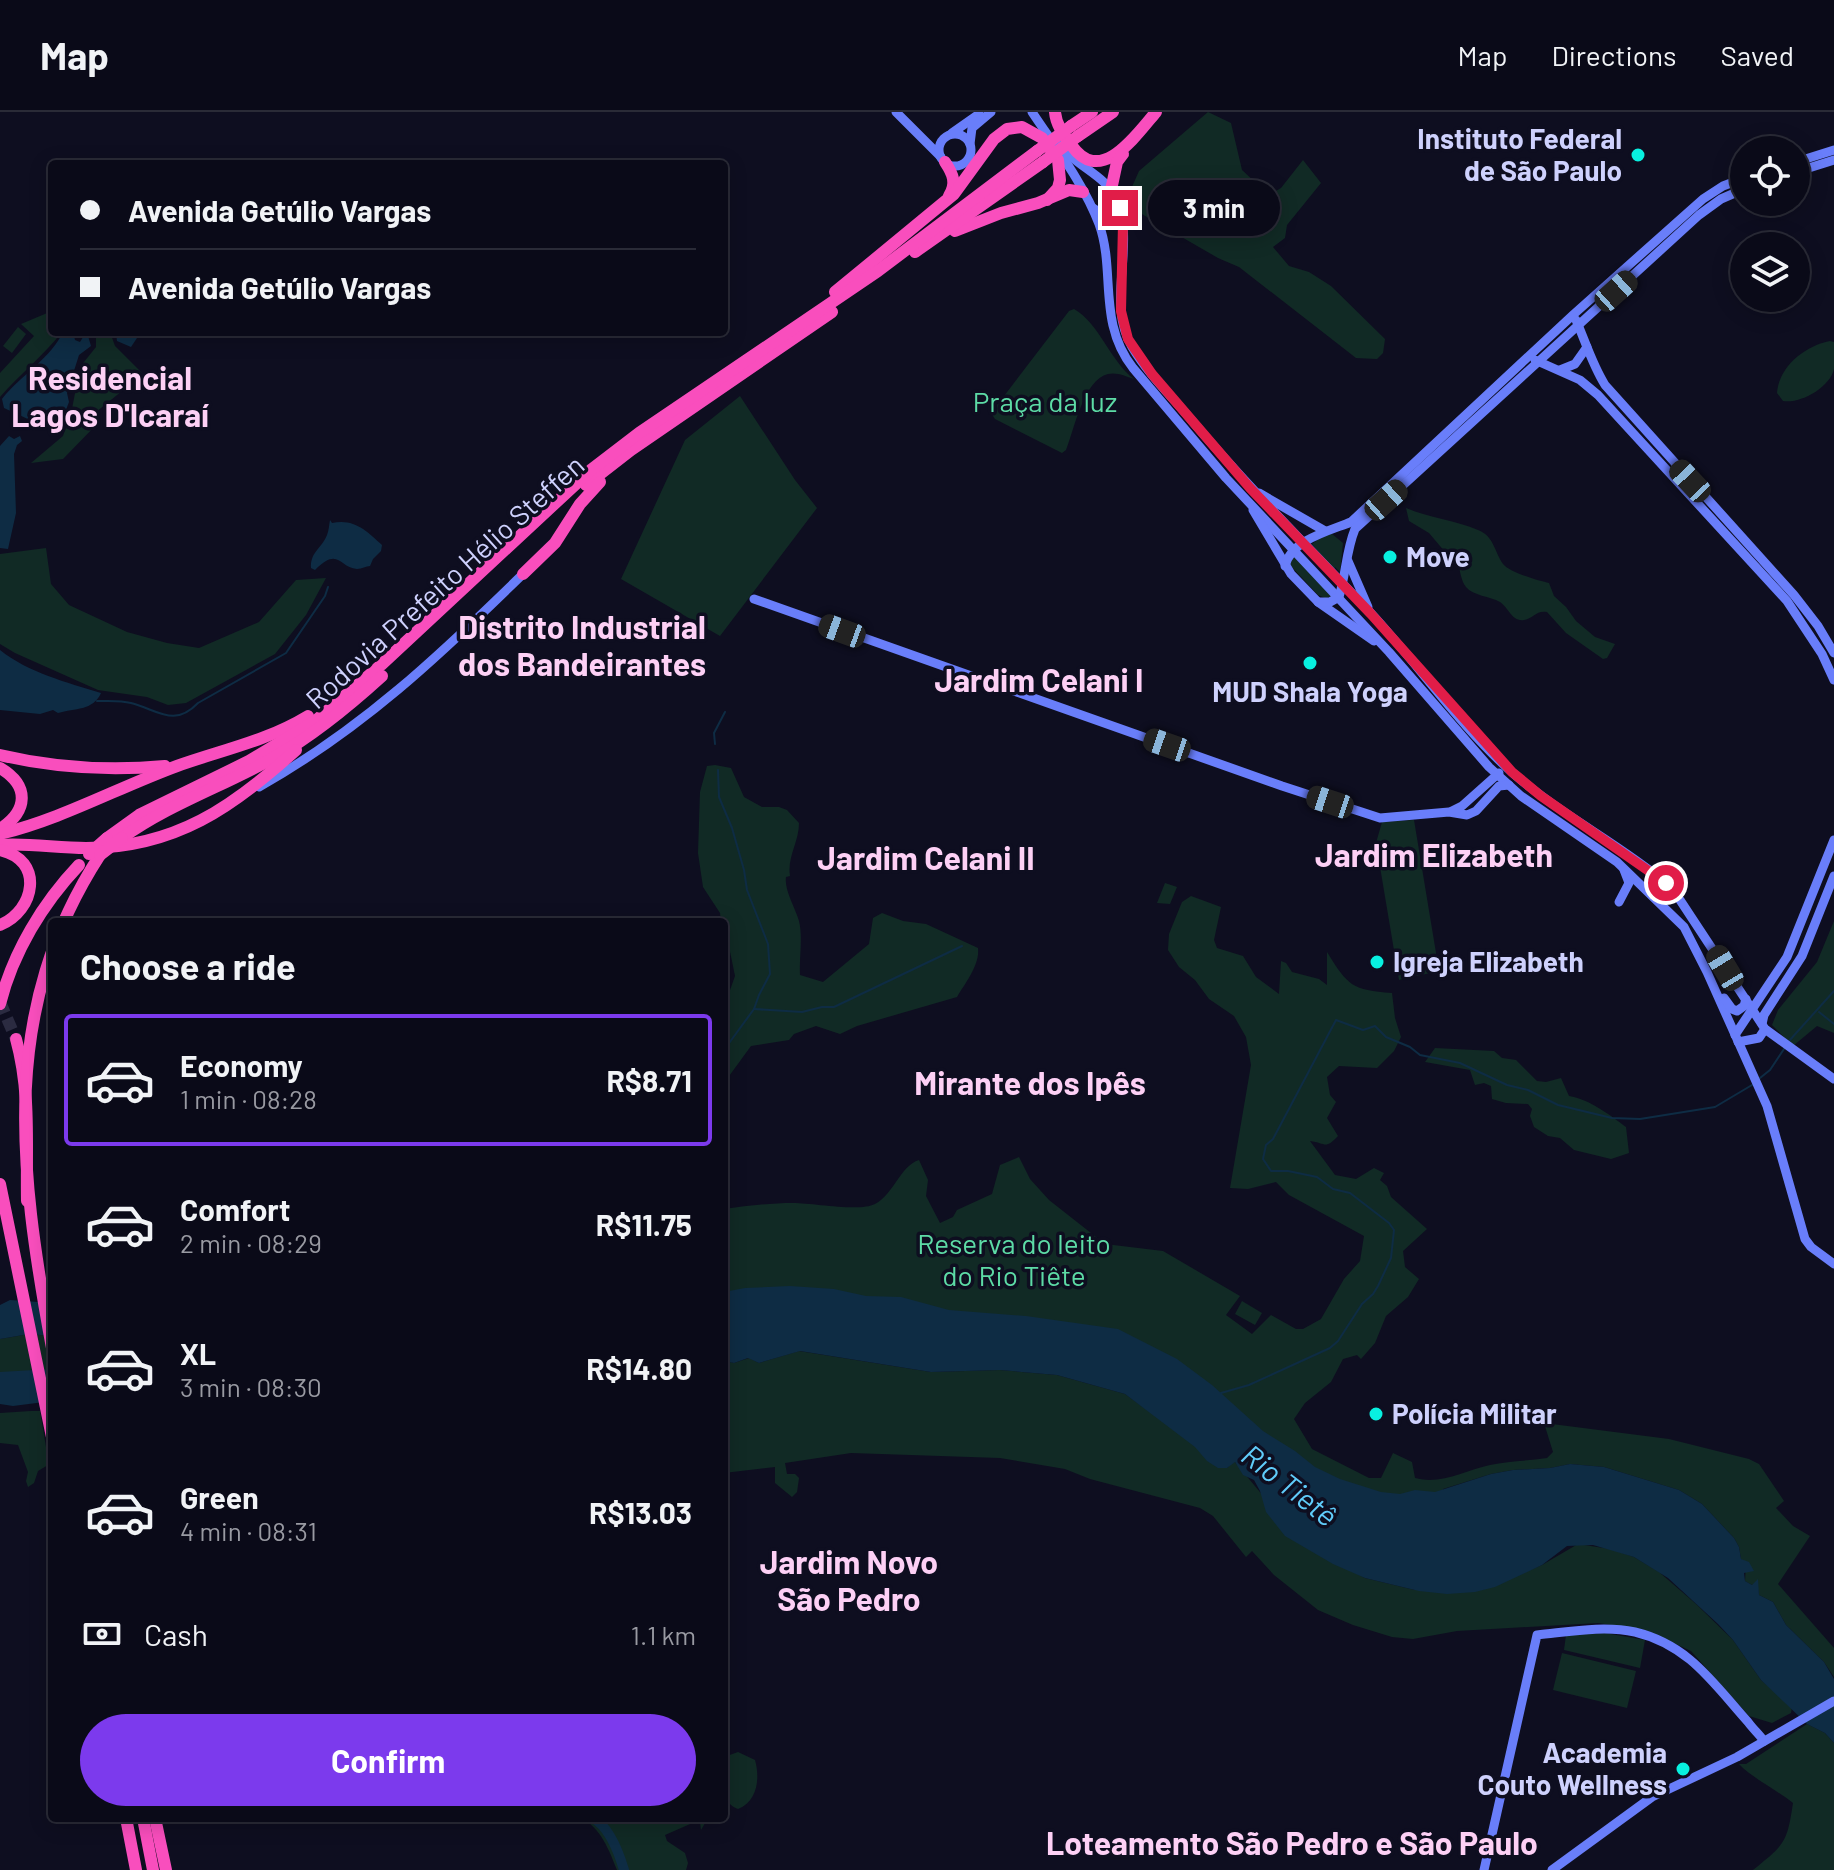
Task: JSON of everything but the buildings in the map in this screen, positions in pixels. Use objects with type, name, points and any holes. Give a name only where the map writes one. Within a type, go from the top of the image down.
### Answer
[{"type":"highway","points":[[1055,112],[1057,123],[1073,148],[1090,159],[1101,161],[1111,158],[1156,112]]},
{"type":"highway","points":[[1075,131],[1092,112]]},
{"type":"highway","points":[[1040,156],[1075,131],[1113,112]]},
{"type":"highway","points":[[776,340],[954,194],[994,139],[1007,129],[1022,127],[1042,138],[1058,160],[1058,188],[1047,200]]},
{"type":"highway","points":[[1111,190],[1117,162],[1142,128]]},
{"type":"highway","name":"Rodovia Prefeito Hélio Steffen","points":[[95,854],[174,805],[276,756],[326,724],[366,691],[550,517],[631,450],[794,339],[1040,156]]},
{"type":"highway","name":"Rodovia Prefeito Hélio Steffen","points":[[5,1051],[7,1013],[29,933],[47,902],[107,838],[168,799],[314,722],[359,685],[592,468],[1040,156]]},
{"type":"highway","points":[[942,204],[954,182],[943,160]]},
{"type":"highway","points":[[903,259],[966,226],[1080,187]]},
{"type":"highway","points":[[523,574],[555,543],[587,494],[631,450]]},
{"type":"highway","points":[[0,832],[79,809],[180,765],[268,736],[297,723],[359,685]]},
{"type":"highway","points":[[0,847],[30,844],[87,849],[151,840],[178,832],[247,793],[326,724]]},
{"type":"highway","points":[[0,755],[77,768],[131,769],[180,765]]},
{"type":"highway","points":[[0,768],[18,785],[22,795],[21,808],[0,832]]},
{"type":"highway","points":[[0,847],[24,861],[30,878],[30,889],[19,911],[9,922],[0,925]]},
{"type":"highway","points":[[16,1039],[28,1109],[27,1233]]},
{"type":"highway","points":[[13,1162],[48,1328]]},
{"type":"highway","points":[[0,1184],[48,1417]]},
{"type":"highway","points":[[127,1822],[136,1870]]},
{"type":"highway","points":[[144,1822],[153,1870]]},
{"type":"highway","points":[[156,1822],[166,1870]]},
{"type":"street","points":[[896,112],[943,160],[955,166],[965,163],[971,154],[972,128],[991,112]]},
{"type":"street","points":[[903,112],[928,138],[959,134],[970,144]]},
{"type":"street","points":[[943,160],[939,151],[946,137],[982,112]]},
{"type":"street","points":[[1038,112],[1065,150],[1111,190],[1120,208],[1123,224],[1121,311],[1128,339]]},
{"type":"street","points":[[1038,112],[1100,226],[1111,317],[1125,358],[1248,501],[1342,584],[1538,800],[1622,867],[1684,927],[1773,1122],[1805,1239],[1834,1264]]},
{"type":"street","points":[[1810,158],[1834,150]]},
{"type":"street","points":[[1810,168],[1834,160]]},
{"type":"street","points":[[1347,547],[1355,529],[1534,358],[1703,199],[1730,183]]},
{"type":"street","points":[[1576,319],[1699,215],[1730,195]]},
{"type":"street","points":[[1090,205],[1108,218],[1115,216],[1120,208]]},
{"type":"street","points":[[1106,282],[1114,288],[1121,331],[1152,374],[1443,716],[1509,785],[1538,800]]},
{"type":"street","points":[[1576,319],[1592,363],[1605,385],[1794,595],[1834,653]]},
{"type":"street","points":[[1557,371],[1575,364],[1587,347]]},
{"type":"street","points":[[1534,358],[1580,380],[1598,395],[1787,601],[1822,654],[1834,680]]},
{"type":"street","points":[[1285,566],[1288,555],[1299,547],[1351,522],[1534,358]]},
{"type":"street","points":[[1250,488],[1327,531],[1342,536],[1348,561],[1339,597],[1330,602],[1318,602]]},
{"type":"street","points":[[1248,501],[1285,566],[1318,602],[1389,652]]},
{"type":"street","points":[[1348,561],[1371,614]]},
{"type":"street","points":[[247,793],[320,752],[355,726],[465,632],[523,574]]},
{"type":"street","points":[[754,599],[1368,814],[1390,818],[1449,812],[1467,815],[1476,811],[1499,786],[1509,785]]},
{"type":"street","points":[[1449,812],[1462,806],[1496,773]]},
{"type":"street","points":[[1496,773],[1510,775],[1556,816],[1562,811],[1666,883],[1764,1027]]},
{"type":"street","points":[[1737,1039],[1744,1022],[1787,957],[1834,840]]},
{"type":"street","points":[[1619,902],[1629,883],[1622,867]]},
{"type":"street","points":[[1737,1039],[1759,1038],[1764,1027],[1764,1015],[1802,956],[1834,876]]},
{"type":"street","points":[[1707,972],[1732,1009],[1742,1008],[1746,999]]},
{"type":"street","points":[[1744,1022],[1754,1020],[1834,1079]]},
{"type":"street","points":[[1484,1870],[1537,1635],[1615,1630],[1634,1632],[1670,1645],[1702,1669],[1748,1722],[1765,1736]]},
{"type":"street","points":[[1552,1870],[1652,1797],[1737,1757],[1765,1736],[1781,1731],[1834,1701]]},
{"type":"green space","points":[[1208,112],[1231,123],[1242,170],[1269,195],[1281,188],[1303,160],[1321,183],[1287,225],[1285,238],[1273,247],[1289,266],[1309,272],[1331,286],[1385,339],[1383,353],[1377,359],[1356,358],[1239,267],[1140,213],[1128,196],[1139,171]]},
{"type":"green space","name":"Praça da luz","points":[[1074,309],[1091,324],[1118,363],[1134,379],[1108,374],[1092,385],[1081,406],[1066,450],[1062,453],[995,419],[991,413],[1069,311]]},
{"type":"green space","points":[[48,313],[48,336],[58,336],[0,397],[0,373],[34,336],[21,324]]},
{"type":"green space","points":[[18,327],[26,334],[12,353],[3,346]]},
{"type":"green space","points":[[96,336],[111,336],[115,346],[143,374],[96,412],[96,425],[63,459],[31,463],[63,436],[80,367],[96,347]]},
{"type":"green space","points":[[1834,342],[1834,369],[1827,382],[1806,397],[1783,401],[1777,393],[1788,366],[1811,347]]},
{"type":"green space","points":[[740,396],[817,508],[720,636],[621,579],[685,440]]},
{"type":"green space","points":[[1406,508],[1483,533],[1491,540],[1506,567],[1549,583],[1554,596],[1576,621],[1595,637],[1615,644],[1607,658],[1603,659],[1566,633],[1547,612],[1520,620],[1513,617],[1500,602],[1469,590],[1463,582],[1458,563],[1429,533],[1409,521]]},
{"type":"green space","points":[[1332,534],[1343,543],[1340,572],[1335,567],[1334,571],[1312,544],[1324,535]]},
{"type":"green space","points":[[46,548],[51,584],[69,605],[127,632],[199,648],[259,622],[296,580],[326,578],[306,615],[275,654],[186,703],[168,705],[147,697],[98,690],[0,644],[0,554]]},
{"type":"green space","points":[[1292,554],[1332,596],[1325,598],[1318,595],[1289,564]]},
{"type":"green space","points":[[707,766],[731,768],[744,797],[762,807],[787,810],[799,823],[790,876],[786,877],[786,882],[800,927],[800,975],[823,982],[869,944],[873,918],[882,913],[903,921],[926,924],[978,948],[974,967],[957,997],[857,1026],[840,1034],[816,1026],[794,1034],[789,1040],[751,1046],[728,1078],[728,996],[735,976],[728,942],[728,918],[721,918],[703,887],[698,853],[700,792]]},
{"type":"green space","points":[[1414,820],[1439,971],[1399,980],[1376,843],[1382,822]]},
{"type":"green space","points":[[1165,883],[1177,887],[1170,904],[1157,903]]},
{"type":"green space","name":"Reserva do leito do Rio Tiête","points":[[1191,896],[1221,907],[1214,940],[1217,948],[1243,956],[1256,977],[1279,994],[1281,961],[1292,972],[1319,979],[1327,985],[1327,952],[1352,984],[1392,993],[1401,1037],[1394,1051],[1377,1068],[1339,1066],[1327,1077],[1330,1095],[1336,1102],[1327,1118],[1338,1136],[1328,1144],[1310,1141],[1335,1175],[1356,1179],[1374,1168],[1384,1173],[1380,1180],[1387,1186],[1391,1197],[1427,1229],[1403,1251],[1405,1267],[1419,1279],[1408,1297],[1386,1316],[1375,1343],[1361,1359],[1357,1355],[1343,1359],[1331,1382],[1305,1403],[1294,1419],[1312,1449],[1369,1478],[1381,1478],[1393,1453],[1412,1462],[1415,1478],[1434,1480],[1497,1464],[1547,1458],[1553,1452],[1544,1423],[1669,1439],[1749,1459],[1759,1464],[1784,1501],[1776,1508],[1793,1526],[1810,1536],[1778,1584],[1834,1648],[1834,1677],[1824,1662],[1786,1625],[1773,1602],[1759,1595],[1757,1583],[1752,1585],[1745,1581],[1746,1563],[1741,1559],[1734,1538],[1702,1504],[1679,1490],[1604,1467],[1570,1464],[1491,1474],[1443,1489],[1442,1498],[1344,1491],[1222,1403],[728,1300],[728,1209],[784,1203],[868,1206],[882,1199],[907,1168],[919,1160],[928,1180],[926,1196],[940,1223],[953,1217],[957,1210],[992,1194],[1000,1165],[1019,1157],[1030,1179],[1049,1200],[1105,1244],[1163,1251],[1240,1296],[1226,1315],[1252,1334],[1271,1315],[1296,1329],[1303,1329],[1321,1319],[1344,1279],[1360,1261],[1364,1236],[1289,1195],[1276,1182],[1248,1189],[1230,1188],[1251,1065],[1246,1037],[1234,1016],[1209,999],[1195,980],[1179,967],[1168,950],[1169,934],[1182,902]]},
{"type":"green space","points":[[1834,921],[1834,1033],[1817,1026],[1793,1046],[1772,1025],[1778,1010],[1817,962]]},
{"type":"green space","points":[[1435,1048],[1494,1051],[1502,1058],[1516,1060],[1537,1081],[1561,1078],[1569,1096],[1592,1104],[1626,1127],[1629,1153],[1611,1159],[1574,1150],[1560,1138],[1548,1136],[1534,1127],[1530,1116],[1532,1109],[1528,1104],[1492,1099],[1491,1086],[1484,1083],[1475,1085],[1470,1070],[1425,1062]]},
{"type":"green space","points":[[1242,1301],[1262,1313],[1255,1325],[1235,1314]]},
{"type":"green space","points":[[29,1334],[48,1336],[48,1369],[0,1372],[0,1339]]},
{"type":"green space","points":[[799,1351],[931,1372],[1000,1370],[1057,1375],[1125,1394],[1227,1468],[1234,1461],[1306,1547],[1365,1578],[1415,1590],[1482,1590],[1542,1565],[1578,1544],[1634,1557],[1659,1572],[1733,1640],[1761,1680],[1792,1707],[1791,1713],[1772,1723],[1749,1716],[1691,1651],[1645,1630],[1598,1623],[1457,1631],[1413,1639],[1392,1637],[1353,1625],[1318,1610],[1274,1575],[1252,1551],[1246,1557],[1213,1516],[1200,1508],[1090,1479],[1065,1469],[1000,1458],[851,1453],[785,1463],[787,1474],[795,1474],[799,1478],[797,1492],[792,1497],[775,1483],[775,1467],[728,1473],[728,1362],[749,1358],[759,1363]]},
{"type":"green space","points":[[40,1411],[48,1465],[38,1471],[34,1483],[28,1487],[28,1472],[18,1445],[0,1443],[0,1413]]},
{"type":"green space","points":[[1605,1633],[1645,1640],[1640,1668],[1564,1650],[1566,1635]]},
{"type":"green space","points":[[1562,1653],[1636,1671],[1627,1708],[1553,1690]]},
{"type":"green space","points":[[1807,1724],[1825,1733],[1834,1743],[1834,1870],[1753,1870],[1783,1842],[1793,1803],[1739,1764],[1746,1764]]},
{"type":"green space","points":[[738,1752],[755,1760],[756,1788],[750,1800],[738,1809],[728,1801],[728,1756]]},
{"type":"green space","points":[[588,1822],[695,1822],[665,1835],[667,1841],[685,1853],[688,1863],[686,1870],[617,1870],[599,1834]]},
{"type":"water","points":[[61,336],[74,336],[80,342],[84,336],[88,336],[91,346],[79,355],[67,393],[69,402],[59,428],[43,426],[4,408],[2,399]]},
{"type":"water","points":[[116,336],[138,336],[131,347],[117,341]]},
{"type":"water","points":[[9,436],[14,439],[20,436],[22,441],[14,454],[16,513],[8,549],[0,548],[0,446]]},
{"type":"water","points":[[330,520],[332,523],[347,522],[360,527],[382,545],[370,566],[351,568],[334,559],[315,570],[311,568],[312,558],[327,535]]},
{"type":"water","points":[[0,650],[35,671],[101,693],[88,706],[58,713],[53,710],[40,714],[0,710]]},
{"type":"water","name":"Rio Tietê","points":[[790,1286],[834,1289],[866,1296],[901,1297],[949,1310],[1026,1316],[1118,1329],[1177,1359],[1212,1385],[1263,1431],[1315,1467],[1381,1492],[1435,1492],[1491,1474],[1570,1464],[1604,1467],[1679,1490],[1702,1504],[1734,1538],[1741,1559],[1749,1562],[1754,1571],[1744,1573],[1745,1581],[1752,1585],[1758,1579],[1759,1595],[1773,1602],[1786,1625],[1824,1662],[1834,1679],[1834,1743],[1825,1733],[1807,1724],[1761,1680],[1718,1624],[1668,1578],[1634,1557],[1593,1545],[1567,1546],[1542,1565],[1495,1587],[1475,1592],[1447,1594],[1419,1591],[1365,1578],[1333,1564],[1285,1536],[1266,1512],[1254,1480],[1243,1475],[1235,1462],[1227,1468],[1218,1468],[1125,1394],[1057,1375],[1000,1370],[931,1372],[800,1351],[759,1363],[748,1358],[728,1362],[728,1291]]},
{"type":"water","points":[[10,1300],[48,1303],[48,1336],[29,1334],[0,1339],[0,1305]]},
{"type":"water","points":[[48,1369],[48,1402],[13,1406],[0,1404],[0,1372]]},
{"type":"waterway","points":[[97,701],[127,702],[166,715],[181,715],[286,653],[328,587]]},
{"type":"waterway","points":[[715,744],[714,733],[725,712]]},
{"type":"waterway","points":[[718,770],[719,797],[732,828],[747,890],[768,944],[770,974],[754,1009],[728,1045]]},
{"type":"waterway","points":[[754,1009],[802,1012],[834,1007],[962,946]]},
{"type":"waterway","points":[[1789,1041],[1834,991]]},
{"type":"waterway","points":[[1819,1012],[1834,1024]]},
{"type":"waterway","points":[[1221,1393],[1249,1385],[1330,1348],[1373,1294],[1391,1258],[1394,1230],[1389,1223],[1350,1193],[1333,1189],[1317,1177],[1271,1171],[1263,1159],[1266,1145],[1273,1139],[1336,1020],[1363,1030],[1375,1026],[1386,1037],[1420,1055],[1460,1063],[1558,1105],[1612,1118],[1640,1119],[1715,1107],[1752,1085]]},
{"type":"waterway","points":[[1760,1078],[1770,1070],[1786,1046]]},
{"type":"waterway","points":[[599,1822],[609,1834],[624,1870]]},
{"type":"tunnel","points":[[0,1002],[16,1039]]},
{"type":"place","name":"Instituto Federal de São Paulo","points":[[1638,155]]},
{"type":"place","name":"Move","points":[[1390,557]]},
{"type":"place","name":"MUD Shala Yoga","points":[[1310,663]]},
{"type":"place","name":"Igreja Elizabeth","points":[[1377,962]]},
{"type":"place","name":"Polícia Militar","points":[[1376,1414]]},
{"type":"place","name":"Academia Couto Wellness","points":[[1683,1769]]},
{"type":"district","name":"Residencial Lagos D'Icaraí","points":[[110,398]]},
{"type":"district","name":"Distrito Industrial dos Bandeirantes","points":[[582,646]]},
{"type":"district","name":"Jardim Celani I","points":[[1039,681]]},
{"type":"district","name":"Jardim Elizabeth","points":[[1434,856]]},
{"type":"district","name":"Jardim Celani II","points":[[926,859]]},
{"type":"district","name":"Mirante dos Ipês","points":[[1030,1084]]},
{"type":"district","name":"Jardim Novo São Pedro","points":[[849,1582]]},
{"type":"district","name":"Loteamento São Pedro e São Paulo","points":[[1292,1844]]},
{"type":"route","points":[[1120,208],[1123,224],[1120,298],[1123,323],[1128,339],[1152,374],[1250,488],[1371,614],[1512,772],[1541,796],[1666,883]]}]
